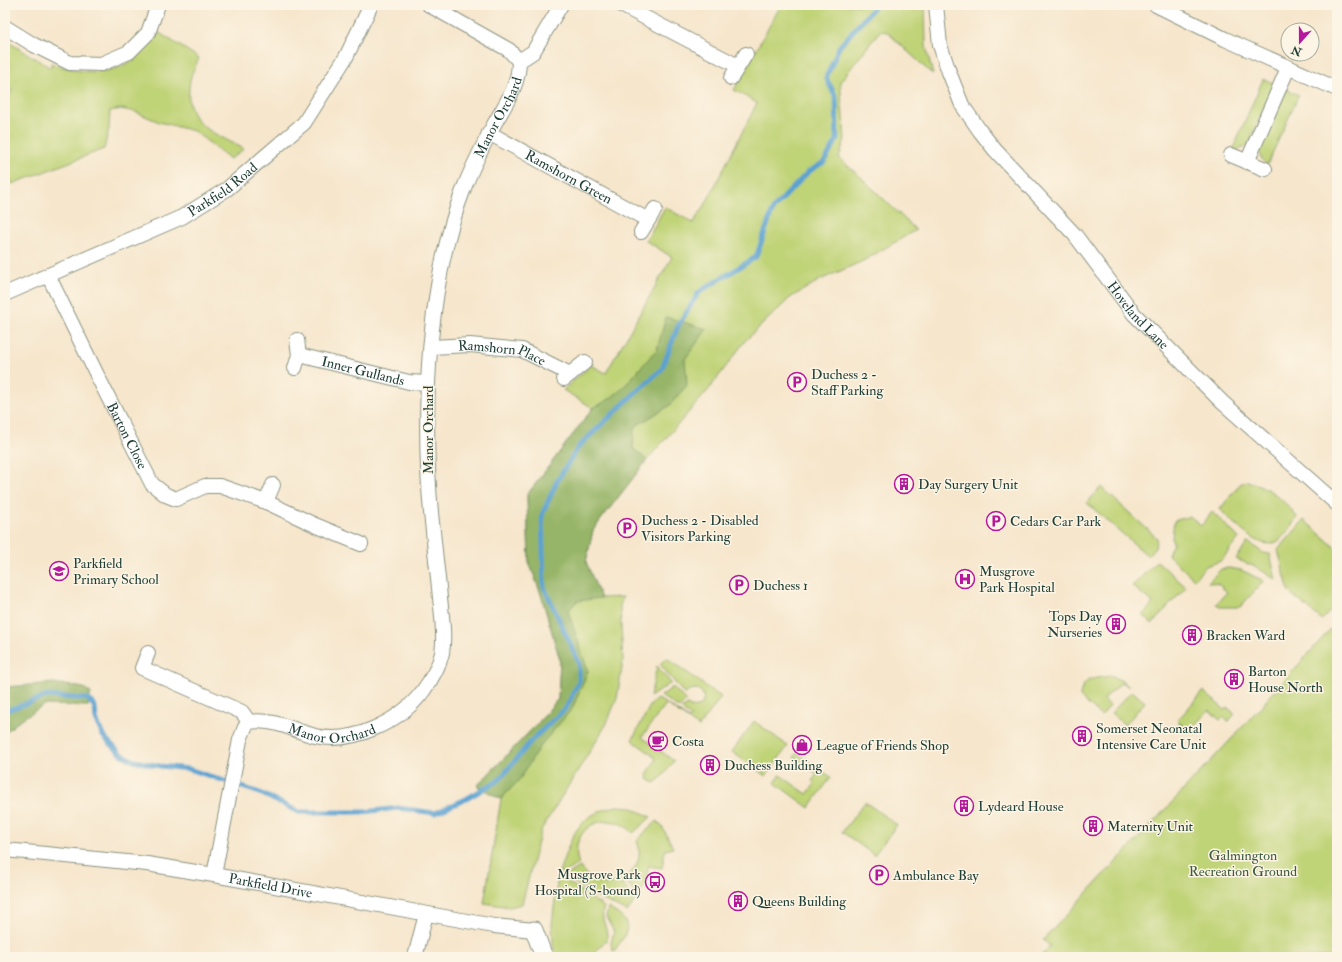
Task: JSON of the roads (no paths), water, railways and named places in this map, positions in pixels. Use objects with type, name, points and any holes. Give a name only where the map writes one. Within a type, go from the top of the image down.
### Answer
[{"type":"street","points":[[5,27],[34,45],[70,63],[101,64],[129,52],[148,34],[158,5]]},
{"type":"street","name":"Parkfield Road","points":[[5,294],[182,217],[227,189],[304,123],[346,58],[371,5]]},
{"type":"street","points":[[429,5],[509,50],[519,61]]},
{"type":"street","name":"Manor Orchard","points":[[249,722],[258,720],[269,722],[317,737],[339,737],[361,733],[378,726],[409,706],[422,692],[437,667],[442,653],[442,615],[426,456],[428,382],[441,269],[450,231],[464,188],[489,133],[515,89],[519,74],[519,61],[533,52],[561,5]]},
{"type":"street","points":[[622,5],[735,72],[746,54]]},
{"type":"street","name":"Hoveland Lane","points":[[936,5],[940,45],[962,105],[995,150],[1075,235],[1134,314],[1222,402],[1337,504]]},
{"type":"street","points":[[1156,5],[1288,68],[1337,89]]},
{"type":"street","points":[[1247,162],[1288,68]]},
{"type":"street","name":"Ramshorn Green","points":[[489,133],[648,220]]},
{"type":"street","points":[[1231,155],[1265,169]]},
{"type":"street","name":"Barton Close","points":[[48,275],[152,484],[166,495],[176,499],[205,486],[220,486],[266,502],[315,525],[361,544]]},
{"type":"street","name":"Inner Gullands","points":[[297,340],[297,362],[409,382],[428,382]]},
{"type":"street","name":"Ramshorn Place","points":[[431,347],[470,345],[522,350],[567,377],[585,362]]},
{"type":"street","points":[[266,502],[273,485]]},
{"type":"street","points":[[148,653],[142,668],[237,709],[242,712],[249,722],[245,727],[240,740],[214,875]]},
{"type":"street","name":"Parkfield Drive","points":[[5,850],[147,864],[518,930],[534,930]]},
{"type":"street","points":[[415,957],[426,914]]},
{"type":"street","points":[[534,930],[544,957]]},
{"type":"waterway","points":[[5,711],[47,696],[88,699],[95,707],[96,719],[103,736],[121,754],[134,761],[160,766],[189,769],[260,793],[299,812],[364,812],[398,808],[435,813],[466,799],[499,780],[532,740],[566,708],[579,681],[579,663],[544,587],[542,515],[557,481],[579,446],[662,369],[678,326],[699,292],[756,257],[773,209],[808,172],[824,162],[837,140],[836,97],[826,78],[839,47],[876,5]]},
{"type":"place","name":"Duchess 2 - Staff Parking","points":[[797,382]]},
{"type":"place","name":"Day Surgery Unit","points":[[904,484]]},
{"type":"place","name":"Cedars Car Park","points":[[996,521]]},
{"type":"place","name":"Duchess 2 - Disabled Visitors Parking","points":[[627,528]]},
{"type":"place","name":"Parkfield Primary School","points":[[59,571]]},
{"type":"place","name":"Musgrove Park Hospital","points":[[965,579]]},
{"type":"place","name":"Duchess 1","points":[[739,585]]},
{"type":"place","name":"Tops Day Nurseries","points":[[1116,624]]},
{"type":"place","name":"Bracken Ward","points":[[1192,635]]},
{"type":"place","name":"Barton House North","points":[[1234,679]]},
{"type":"place","name":"Somerset Neonatal Intensive Care Unit","points":[[1082,736]]},
{"type":"place","name":"Costa","points":[[658,741]]},
{"type":"place","name":"League of Friends Shop","points":[[802,745]]},
{"type":"place","name":"Duchess Building","points":[[710,765]]},
{"type":"place","name":"Lydeard House","points":[[964,806]]},
{"type":"place","name":"Maternity Unit","points":[[1093,826]]},
{"type":"place","name":"Ambulance Bay","points":[[879,875]]},
{"type":"place","name":"Musgrove Park Hospital (S-bound)","points":[[655,882]]},
{"type":"place","name":"Queens Building","points":[[738,901]]},
{"type":"park label","name":"Galmington Recreation Ground","points":[[1243,864]]}]
